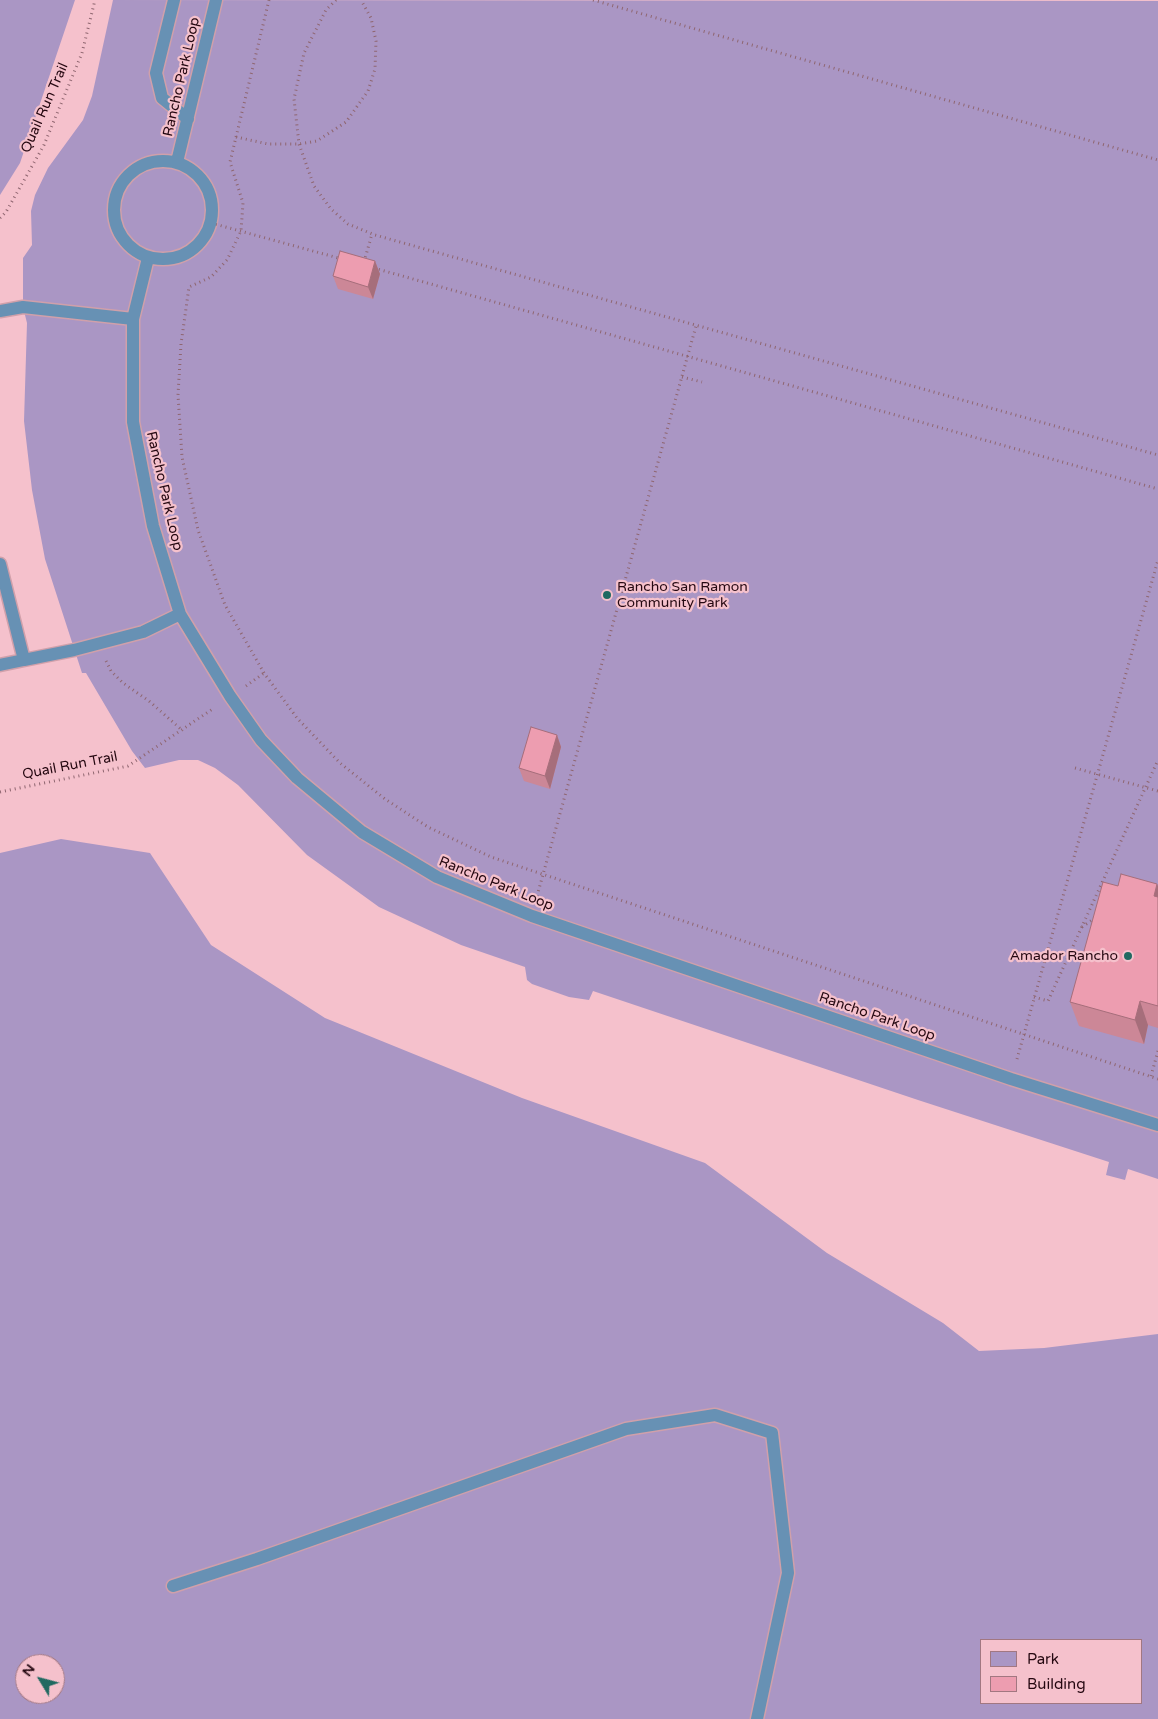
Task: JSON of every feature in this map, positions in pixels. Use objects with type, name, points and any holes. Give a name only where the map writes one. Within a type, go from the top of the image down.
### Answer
[{"type":"lane","points":[[174,0],[156,73],[162,98],[188,119]]},
{"type":"lane","name":"Rancho Park Loop","points":[[178,162],[216,0]]},
{"type":"lane","points":[[152,161],[178,162],[194,170],[207,185],[212,203],[211,223],[202,240],[187,253],[168,259],[148,258],[126,244],[114,221],[115,195],[129,173],[152,161]]},
{"type":"lane","name":"Rancho Park Loop","points":[[148,258],[133,319],[133,422],[153,526],[180,614],[230,696],[262,740],[297,778],[362,832],[436,877],[532,916],[1012,1078],[1158,1125]]},
{"type":"lane","points":[[0,311],[23,306],[133,319]]},
{"type":"lane","points":[[0,564],[24,660]]},
{"type":"lane","points":[[0,665],[143,632],[180,614]]},
{"type":"lane","points":[[173,1586],[257,1559],[626,1429],[715,1416],[772,1433],[788,1573],[757,1719]]},
{"type":"path","name":"Quail Run Trail","points":[[0,218],[6,212],[44,145],[82,53],[95,0]]},
{"type":"path","points":[[269,0],[230,162],[243,203],[241,231],[227,260],[211,277],[190,287],[182,344],[178,395],[182,457],[198,530],[225,605],[264,673],[303,724],[340,763],[385,799],[428,827],[482,853],[1158,1079]]},
{"type":"path","points":[[336,0],[326,10],[304,53],[294,99],[299,144],[314,186],[331,209],[348,224],[372,234],[1158,456]]},
{"type":"path","points":[[236,137],[268,144],[299,144],[317,141],[346,122],[368,91],[375,69],[376,41],[371,18],[361,0]]},
{"type":"path","points":[[592,0],[1158,160]]},
{"type":"path","points":[[211,223],[344,259]]},
{"type":"path","points":[[363,265],[372,234]]},
{"type":"path","points":[[373,267],[1158,489]]},
{"type":"path","points":[[532,916],[696,326]]},
{"type":"path","points":[[682,377],[702,382]]},
{"type":"path","points":[[1012,1078],[1158,560]]},
{"type":"path","points":[[101,643],[105,660],[111,671],[122,683],[149,701],[182,731]]},
{"type":"path","points":[[242,688],[264,673]]},
{"type":"path","name":"Quail Run Trail","points":[[0,792],[128,766],[217,706]]},
{"type":"path","points":[[1034,997],[1048,1001],[1158,760]]},
{"type":"path","points":[[1075,768],[1158,791]]},
{"type":"path","points":[[1081,927],[1102,914]]},
{"type":"path","points":[[1150,1076],[1158,1051]]},
{"type":"green space","points":[[0,0],[75,0],[20,163],[0,195]]},
{"type":"green space","name":"Rancho San Ramon Community Park","points":[[113,0],[1158,1],[1158,1179],[1128,1169],[1125,1180],[1106,1175],[1109,1162],[593,991],[589,1000],[569,997],[532,984],[527,980],[525,967],[461,945],[379,907],[307,855],[238,785],[215,768],[198,760],[179,760],[145,768],[132,751],[86,673],[82,673],[45,559],[32,490],[24,421],[27,323],[23,307],[23,258],[32,245],[31,211],[35,195],[48,168],[83,120],[92,96]]},
{"type":"green space","points":[[61,839],[150,853],[211,945],[325,1018],[522,1098],[705,1163],[827,1253],[943,1323],[979,1351],[1044,1348],[1158,1334],[1158,1719],[0,1719],[0,853]]},
{"type":"building","points":[[340,251],[375,261],[368,287],[333,276]]},
{"type":"building","points":[[531,727],[557,735],[545,776],[519,768]]},
{"type":"building","name":"Amador Rancho","points":[[1121,874],[1157,884],[1154,896],[1158,897],[1158,1006],[1140,1001],[1135,1020],[1070,1002],[1103,882],[1118,886]]},
{"type":"place","name":"Rancho San Ramon Community Park","points":[[607,595]]},
{"type":"place","name":"Amador Rancho","points":[[1128,956]]}]
